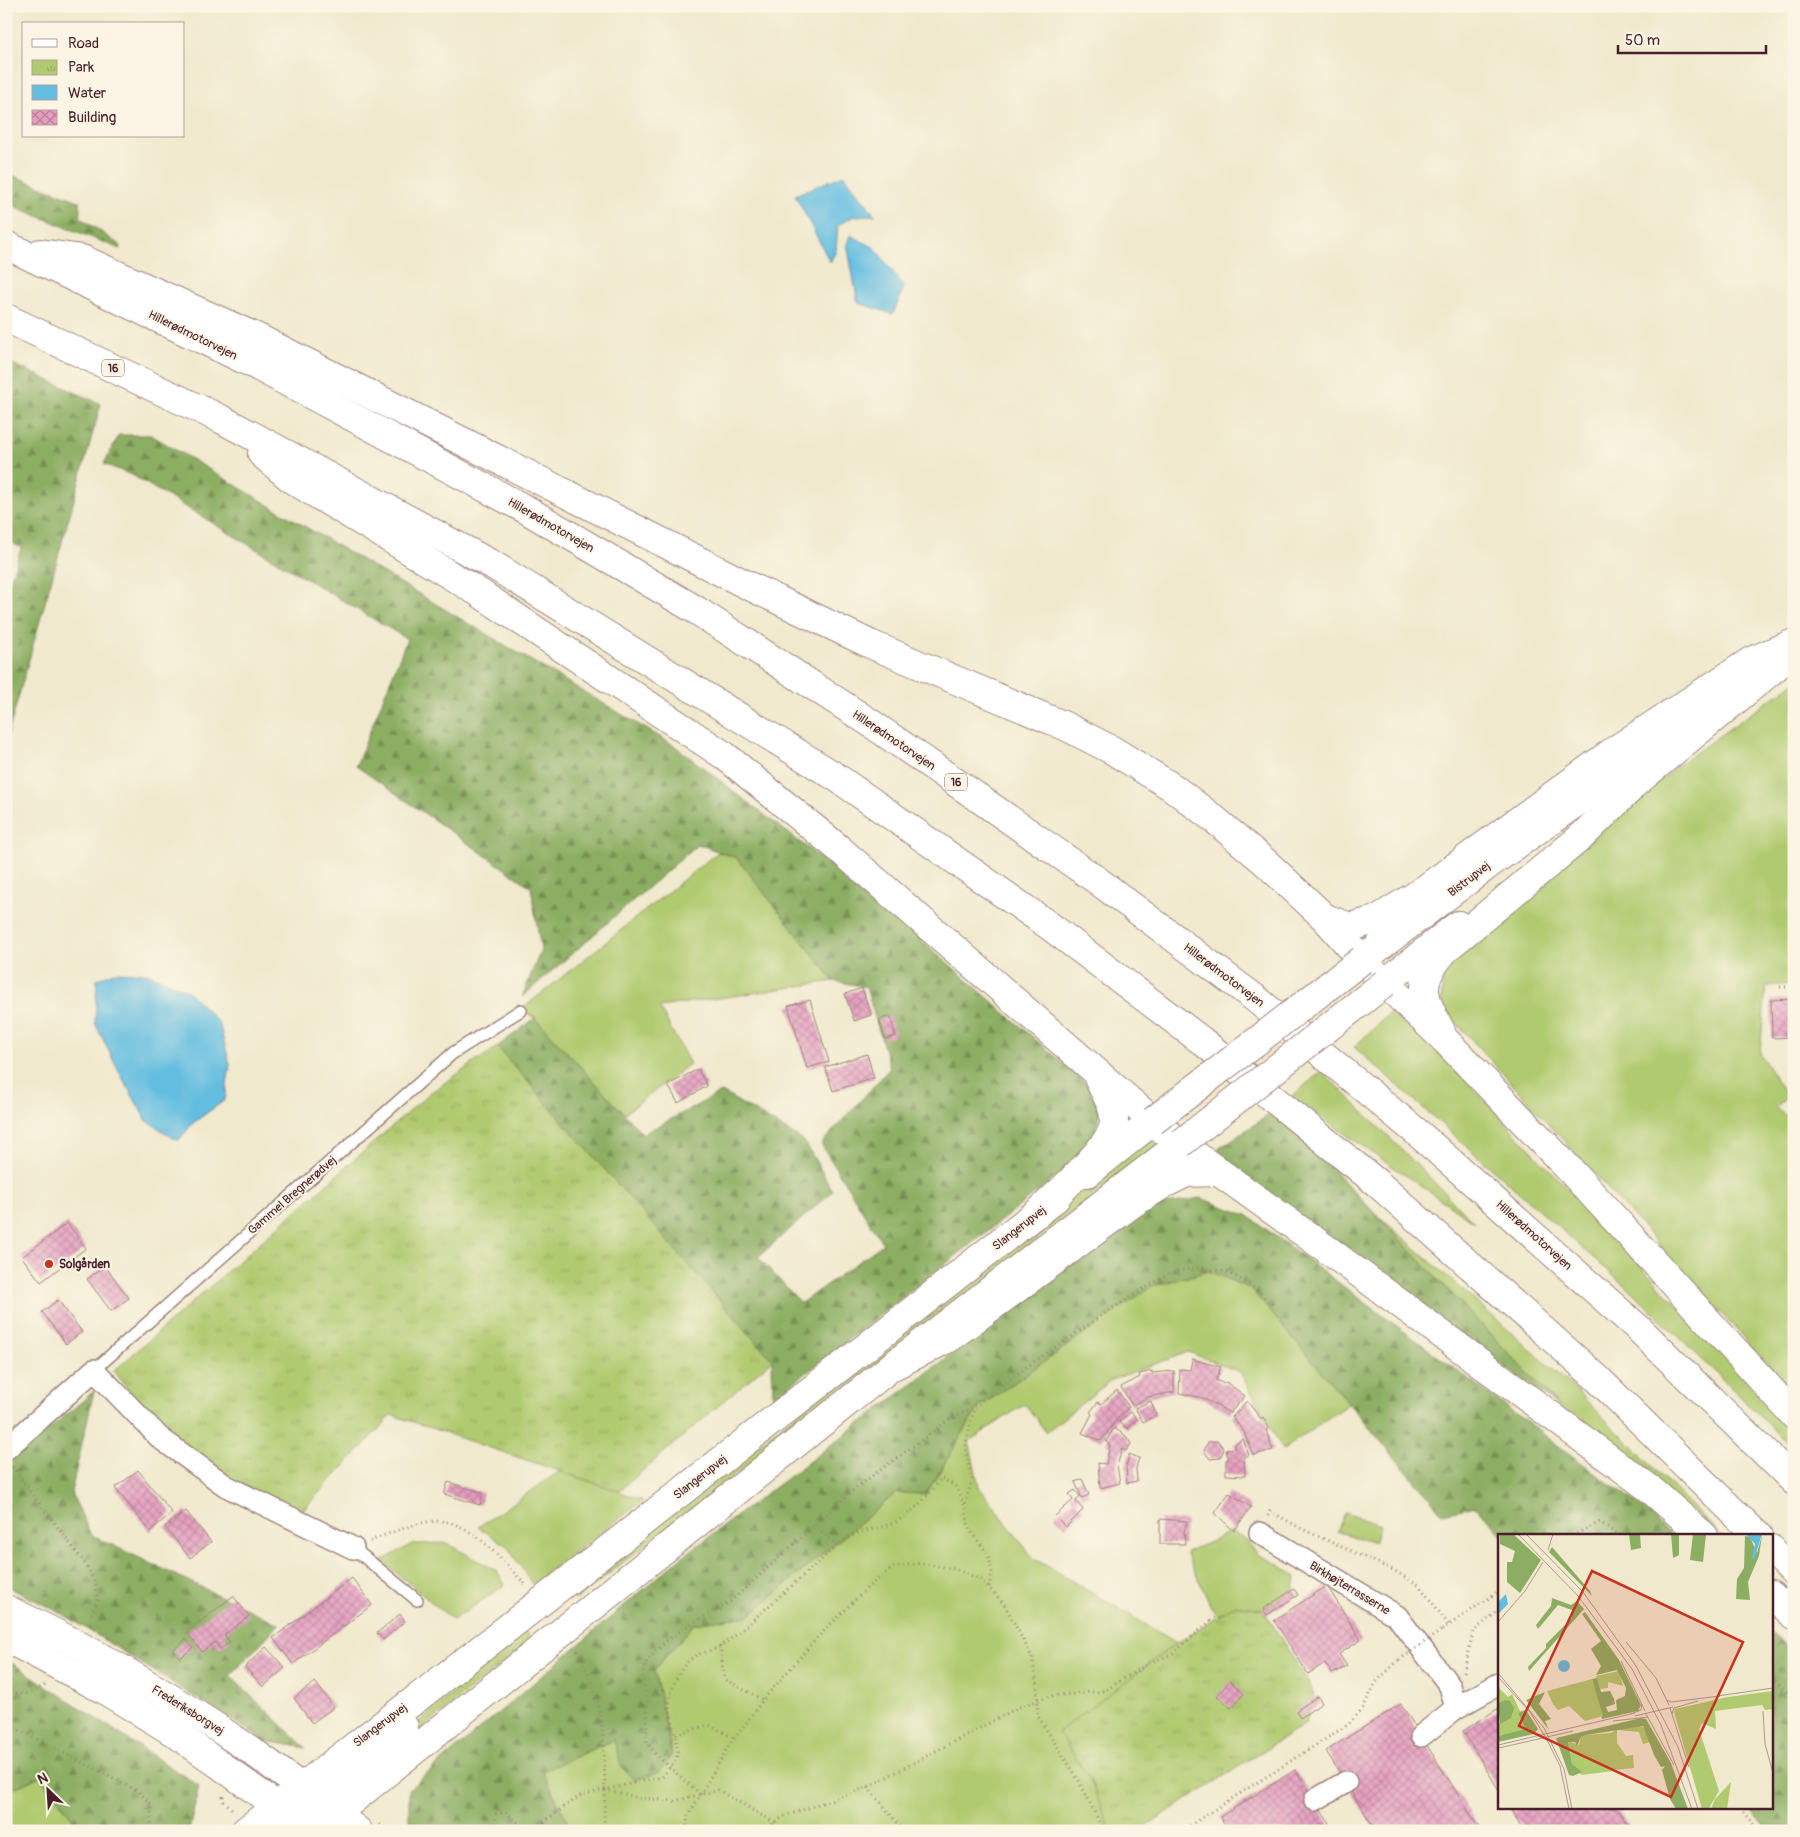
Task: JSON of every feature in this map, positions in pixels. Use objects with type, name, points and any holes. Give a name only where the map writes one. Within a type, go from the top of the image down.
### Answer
[{"type":"main road","points":[[10,247],[82,259],[240,330],[743,583],[861,640],[1065,726],[1112,750],[1179,792],[1264,860],[1325,918],[1385,984],[1446,1041],[1572,1172],[1794,1415]]},
{"type":"main road","name":"Hillerødmotorvejen","points":[[10,247],[253,364],[527,510],[696,610],[869,722],[1106,887],[1256,999],[1405,1121],[1640,1329],[1794,1481]]},
{"type":"main road","name":"16","points":[[6,318],[221,419],[502,570],[836,777],[1050,927],[1202,1041],[1377,1183],[1597,1378],[1756,1534]]},
{"type":"main road","points":[[221,419],[293,480],[478,592],[725,756],[837,847],[1180,1144],[1216,1172],[1332,1253],[1649,1488],[1702,1534]]},
{"type":"main road","points":[[1325,918],[1350,927],[1376,920],[1418,894],[1620,747],[1751,661],[1794,643]]},
{"type":"main road","name":"Bistrupvej","points":[[1180,1144],[1629,790],[1794,651]]},
{"type":"main road","name":"Bistrupvej","points":[[1153,1121],[1492,862],[1794,651]]},
{"type":"main road","points":[[1446,1041],[1426,999],[1424,982],[1432,964],[1448,947],[1581,837],[1629,790]]},
{"type":"main road","points":[[1038,1213],[1100,1151],[1111,1135],[1114,1122],[1112,1106],[1094,1070]]},
{"type":"main road","name":"Slangerupvej","points":[[299,1825],[317,1800],[491,1641],[1153,1121]]},
{"type":"main road","name":"Slangerupvej","points":[[299,1825],[317,1800],[891,1366],[1180,1144]]},
{"type":"main road","points":[[891,1366],[949,1338],[1132,1204],[1164,1184],[1186,1172],[1216,1172]]},
{"type":"main road","points":[[1772,1550],[1794,1572]]},
{"type":"main road","points":[[1772,1596],[1794,1615]]},
{"type":"main road","name":"Frederiksborgvej","points":[[6,1609],[51,1630],[178,1702],[248,1748],[317,1800],[372,1829]]},
{"type":"main road","points":[[6,1638],[106,1691],[170,1730],[299,1825]]},
{"type":"main road","name":"Slangerupvej","points":[[239,1823],[299,1825]]},
{"type":"street","name":"Gammel Bregnerødvej","points":[[6,1449],[94,1370]]},
{"type":"street","points":[[94,1370],[160,1438],[226,1486],[353,1548]]},
{"type":"street","name":"Birkhøjterrasserne","points":[[1260,1533],[1397,1616],[1450,1686],[1456,1708]]},
{"type":"street","points":[[1421,1736],[1456,1708],[1498,1685]]},
{"type":"street","points":[[1315,1800],[1346,1782]]},
{"type":"lane","name":"Gammel Bregnerødvej","points":[[94,1370],[453,1053],[521,1010]]},
{"type":"lane","points":[[353,1548],[417,1600]]},
{"type":"path","points":[[1780,987],[1794,987]]},
{"type":"path","points":[[700,1794],[670,1769],[656,1755],[647,1742],[647,1699],[642,1676],[647,1660],[666,1641],[684,1628],[731,1601],[857,1487],[949,1420],[974,1407],[1032,1363],[1121,1302],[1170,1273],[1186,1269],[1203,1268],[1226,1272],[1247,1282],[1274,1306]]},
{"type":"path","points":[[964,1505],[972,1480],[965,1448],[974,1407]]},
{"type":"path","points":[[7,1460],[88,1566],[96,1585],[98,1599],[91,1615]]},
{"type":"path","points":[[502,1831],[495,1825],[496,1814],[505,1812],[530,1831],[581,1795],[662,1777],[676,1760],[678,1750],[669,1706],[672,1687],[679,1674],[696,1655],[720,1646],[784,1594],[837,1546],[855,1533],[890,1525],[898,1520],[913,1509],[940,1478],[955,1486],[964,1505],[969,1529],[988,1554],[992,1571],[989,1588]]},
{"type":"path","points":[[1260,1533],[1270,1511],[1393,1570],[1419,1585],[1449,1625]]},
{"type":"path","points":[[353,1548],[416,1524],[448,1522],[479,1538],[526,1585]]},
{"type":"path","points":[[1576,1534],[1600,1522],[1617,1534]]},
{"type":"path","points":[[814,1525],[837,1546]]},
{"type":"path","points":[[686,1831],[688,1816],[735,1738],[763,1700],[816,1639],[868,1587],[893,1568],[920,1563],[955,1569],[980,1579],[1004,1604],[1032,1657],[1037,1683],[1036,1701],[1038,1716],[1078,1782],[1104,1831]]},
{"type":"path","points":[[1181,1831],[1349,1724],[1363,1708],[1376,1682],[1399,1660],[1498,1592]]},
{"type":"path","points":[[1463,1674],[1473,1632],[1498,1611]]},
{"type":"path","points":[[764,1831],[782,1818],[868,1787],[1019,1707],[1050,1696],[1104,1691],[1149,1663],[1172,1654],[1218,1615]]},
{"type":"path","points":[[720,1646],[724,1679],[763,1700]]},
{"type":"path","points":[[577,1650],[590,1674],[599,1701],[603,1727],[606,1831]]},
{"type":"path","points":[[1772,1679],[1794,1699]]},
{"type":"path","points":[[6,1691],[16,1695],[33,1692],[47,1684]]},
{"type":"path","points":[[6,1723],[138,1791],[152,1804],[151,1830],[155,1831]]},
{"type":"path","points":[[676,1734],[709,1725],[735,1738]]},
{"type":"path","points":[[868,1787],[904,1831]]},
{"type":"path","points":[[605,1790],[640,1798],[676,1801],[718,1790],[775,1823]]},
{"type":"path","points":[[223,1791],[224,1800],[234,1810],[239,1823]]},
{"type":"path","points":[[1742,1810],[1760,1831]]},
{"type":"path","points":[[372,1829],[390,1831]]},
{"type":"green space","points":[[6,173],[79,201],[81,218],[121,246],[120,249],[6,203]]},
{"type":"green space","points":[[6,361],[101,404],[6,741],[6,594],[21,548],[6,540]]},
{"type":"green space","points":[[119,435],[151,435],[675,746],[875,900],[1086,1083],[1100,1111],[1091,1150],[773,1399],[772,1360],[497,1047],[535,1018],[643,1134],[722,1092],[804,1141],[833,1191],[758,1257],[801,1303],[883,1244],[821,1144],[890,1068],[866,987],[834,981],[737,858],[698,844],[522,997],[541,950],[531,887],[356,766],[407,639],[132,475],[104,464]]},
{"type":"green space","points":[[1794,683],[1794,984],[1766,986],[1760,1054],[1787,1097],[1776,1107],[1794,1123],[1794,1393],[1441,1006],[1444,964],[1681,763]]},
{"type":"green space","points":[[718,852],[737,858],[834,981],[659,1007],[690,1064],[624,1114],[535,1018],[521,1010]]},
{"type":"green space","points":[[1396,1007],[1674,1301],[1794,1432],[1794,1449],[1640,1299],[1354,1047]]},
{"type":"green space","points":[[497,1047],[772,1360],[619,1491],[392,1415],[302,1511],[227,1479],[159,1428],[114,1371],[430,1093]]},
{"type":"green space","points":[[1322,1071],[1474,1222],[1291,1097]]},
{"type":"green space","points":[[1276,1110],[1560,1407],[1231,1170],[1218,1149]]},
{"type":"green space","points":[[1155,1138],[1159,1144],[575,1600],[571,1593],[1075,1193],[1145,1139]]},
{"type":"green space","points":[[1200,1198],[1247,1215],[1644,1509],[1670,1534],[1501,1534],[1476,1506],[1442,1513],[1251,1289],[1209,1271],[1152,1286],[978,1408],[926,1494],[896,1493],[748,1616],[694,1624],[654,1670],[672,1755],[658,1773],[634,1780],[622,1768],[614,1740],[542,1771],[572,1831],[421,1831],[409,1820],[409,1789],[678,1560],[1146,1208]]},
{"type":"green space","points":[[1373,1211],[1573,1387],[1720,1534],[1560,1407]]},
{"type":"green space","points":[[1209,1271],[1251,1289],[1349,1403],[1283,1450],[1240,1372],[1188,1352],[1111,1380],[1046,1432],[1025,1404],[969,1441],[979,1487],[1033,1558],[1177,1643],[1059,1732],[1090,1779],[1111,1831],[572,1831],[542,1771],[614,1740],[622,1768],[672,1754],[654,1670],[694,1624],[748,1616],[896,1493],[926,1494],[978,1408],[1152,1286]]},
{"type":"green space","points":[[94,1391],[71,1492],[91,1535],[279,1624],[230,1676],[306,1748],[265,1741],[63,1614],[6,1586],[6,1466]]},
{"type":"green space","points":[[560,1471],[643,1501],[532,1584],[507,1546],[478,1527]]},
{"type":"green space","points":[[1345,1513],[1380,1525],[1374,1543],[1337,1531]]},
{"type":"green space","points":[[1230,1531],[1243,1537],[1259,1555],[1276,1563],[1296,1577],[1294,1589],[1263,1609],[1235,1605],[1218,1615],[1212,1609],[1186,1552],[1213,1541]]},
{"type":"green space","points":[[446,1543],[497,1571],[505,1585],[453,1620],[382,1561],[412,1544]]},
{"type":"green space","points":[[1234,1605],[1263,1609],[1315,1694],[1305,1724],[1138,1831],[1111,1831],[1090,1779],[1058,1732],[1177,1643]]},
{"type":"green space","points":[[525,1631],[531,1639],[527,1643],[410,1739],[378,1757]]},
{"type":"green space","points":[[1772,1633],[1794,1654],[1794,1831],[1770,1831],[1753,1810],[1772,1810]]},
{"type":"green space","points":[[6,1659],[199,1786],[189,1831],[82,1831],[40,1776],[6,1792]]},
{"type":"green space","points":[[40,1776],[82,1831],[6,1831],[6,1792]]},
{"type":"water","points":[[844,175],[875,215],[854,216],[838,225],[836,251],[830,262],[795,195]]},
{"type":"water","points":[[850,235],[875,248],[904,287],[893,314],[858,303],[847,244]]},
{"type":"water","points":[[115,972],[147,973],[188,991],[219,1023],[230,1064],[225,1100],[193,1123],[178,1141],[146,1120],[118,1070],[95,1023],[97,979]]},
{"type":"building","points":[[862,988],[871,1015],[854,1021],[845,994]]},
{"type":"building","points":[[1794,999],[1794,1037],[1772,1038],[1771,1000]]},
{"type":"building","points":[[810,1000],[829,1062],[807,1068],[788,1006]]},
{"type":"building","points":[[890,1016],[896,1036],[885,1039],[879,1020]]},
{"type":"building","points":[[867,1054],[874,1078],[833,1091],[825,1067]]},
{"type":"building","points":[[698,1069],[707,1086],[678,1103],[668,1085]]},
{"type":"building","points":[[67,1223],[86,1248],[41,1282],[22,1257]]},
{"type":"building","points":[[105,1266],[129,1298],[111,1311],[87,1279]]},
{"type":"building","points":[[58,1300],[82,1332],[66,1344],[42,1312]]},
{"type":"building","points":[[1192,1359],[1221,1367],[1216,1380],[1224,1384],[1226,1382],[1245,1396],[1230,1413],[1203,1398],[1179,1393],[1180,1369],[1190,1370]]},
{"type":"building","points":[[1152,1371],[1152,1373],[1174,1371],[1174,1392],[1148,1397],[1132,1405],[1121,1387],[1140,1377],[1139,1374]]},
{"type":"building","points":[[1117,1390],[1129,1407],[1116,1420],[1101,1441],[1082,1433],[1092,1414],[1090,1412],[1098,1402],[1101,1404]]},
{"type":"building","points":[[1151,1401],[1156,1415],[1143,1422],[1135,1408]]},
{"type":"building","points":[[1247,1401],[1261,1419],[1263,1417],[1269,1428],[1266,1430],[1273,1450],[1253,1455],[1244,1432],[1232,1417]]},
{"type":"building","points":[[1131,1412],[1137,1419],[1127,1428],[1119,1422]]},
{"type":"building","points":[[1114,1428],[1126,1436],[1131,1444],[1126,1451],[1122,1449],[1117,1466],[1120,1483],[1100,1488],[1098,1463],[1106,1464],[1110,1445],[1106,1442]]},
{"type":"building","points":[[1243,1439],[1249,1455],[1244,1457],[1245,1476],[1226,1475],[1226,1460],[1229,1459],[1226,1450],[1235,1448],[1234,1444]]},
{"type":"building","points":[[1218,1441],[1224,1449],[1220,1458],[1210,1459],[1204,1451],[1208,1442]]},
{"type":"building","points":[[1129,1454],[1139,1458],[1136,1468],[1137,1481],[1127,1483],[1126,1467]]},
{"type":"building","points":[[138,1470],[172,1513],[150,1531],[115,1488]]},
{"type":"building","points":[[1082,1479],[1089,1495],[1082,1498],[1075,1482]]},
{"type":"building","points":[[448,1482],[483,1493],[480,1505],[444,1494]]},
{"type":"building","points":[[1075,1490],[1080,1496],[1076,1501],[1083,1510],[1066,1527],[1055,1516],[1073,1500],[1069,1494]]},
{"type":"building","points":[[1229,1493],[1251,1507],[1234,1531],[1215,1513]]},
{"type":"building","points":[[186,1511],[211,1542],[190,1558],[165,1527]]},
{"type":"building","points":[[1160,1519],[1187,1521],[1184,1532],[1185,1544],[1160,1544]]},
{"type":"building","points":[[352,1578],[372,1605],[293,1664],[273,1638]]},
{"type":"building","points":[[1327,1586],[1361,1640],[1339,1654],[1347,1666],[1332,1674],[1325,1663],[1308,1674],[1274,1620]]},
{"type":"building","points":[[1294,1589],[1298,1595],[1267,1615],[1263,1609]]},
{"type":"building","points":[[233,1596],[249,1616],[224,1635],[230,1642],[220,1649],[215,1642],[202,1652],[187,1632]]},
{"type":"building","points":[[400,1614],[405,1621],[383,1640],[377,1633]]},
{"type":"building","points":[[186,1639],[193,1648],[180,1658],[173,1650]]},
{"type":"building","points":[[266,1647],[285,1668],[263,1687],[245,1667]]},
{"type":"building","points":[[1230,1681],[1244,1694],[1231,1708],[1217,1696]]},
{"type":"building","points":[[315,1682],[334,1707],[312,1723],[294,1698]]},
{"type":"building","points":[[1318,1696],[1322,1703],[1300,1718],[1296,1711]]},
{"type":"building","points":[[1401,1704],[1481,1831],[1376,1831],[1326,1751]]},
{"type":"building","points":[[1498,1709],[1498,1788],[1463,1731]]},
{"type":"building","points":[[1295,1770],[1334,1831],[1228,1831],[1220,1817]]},
{"type":"building","points":[[1511,1810],[1618,1810],[1631,1831],[1523,1831]]},
{"type":"place","name":"Solgården","points":[[49,1264]]}]
